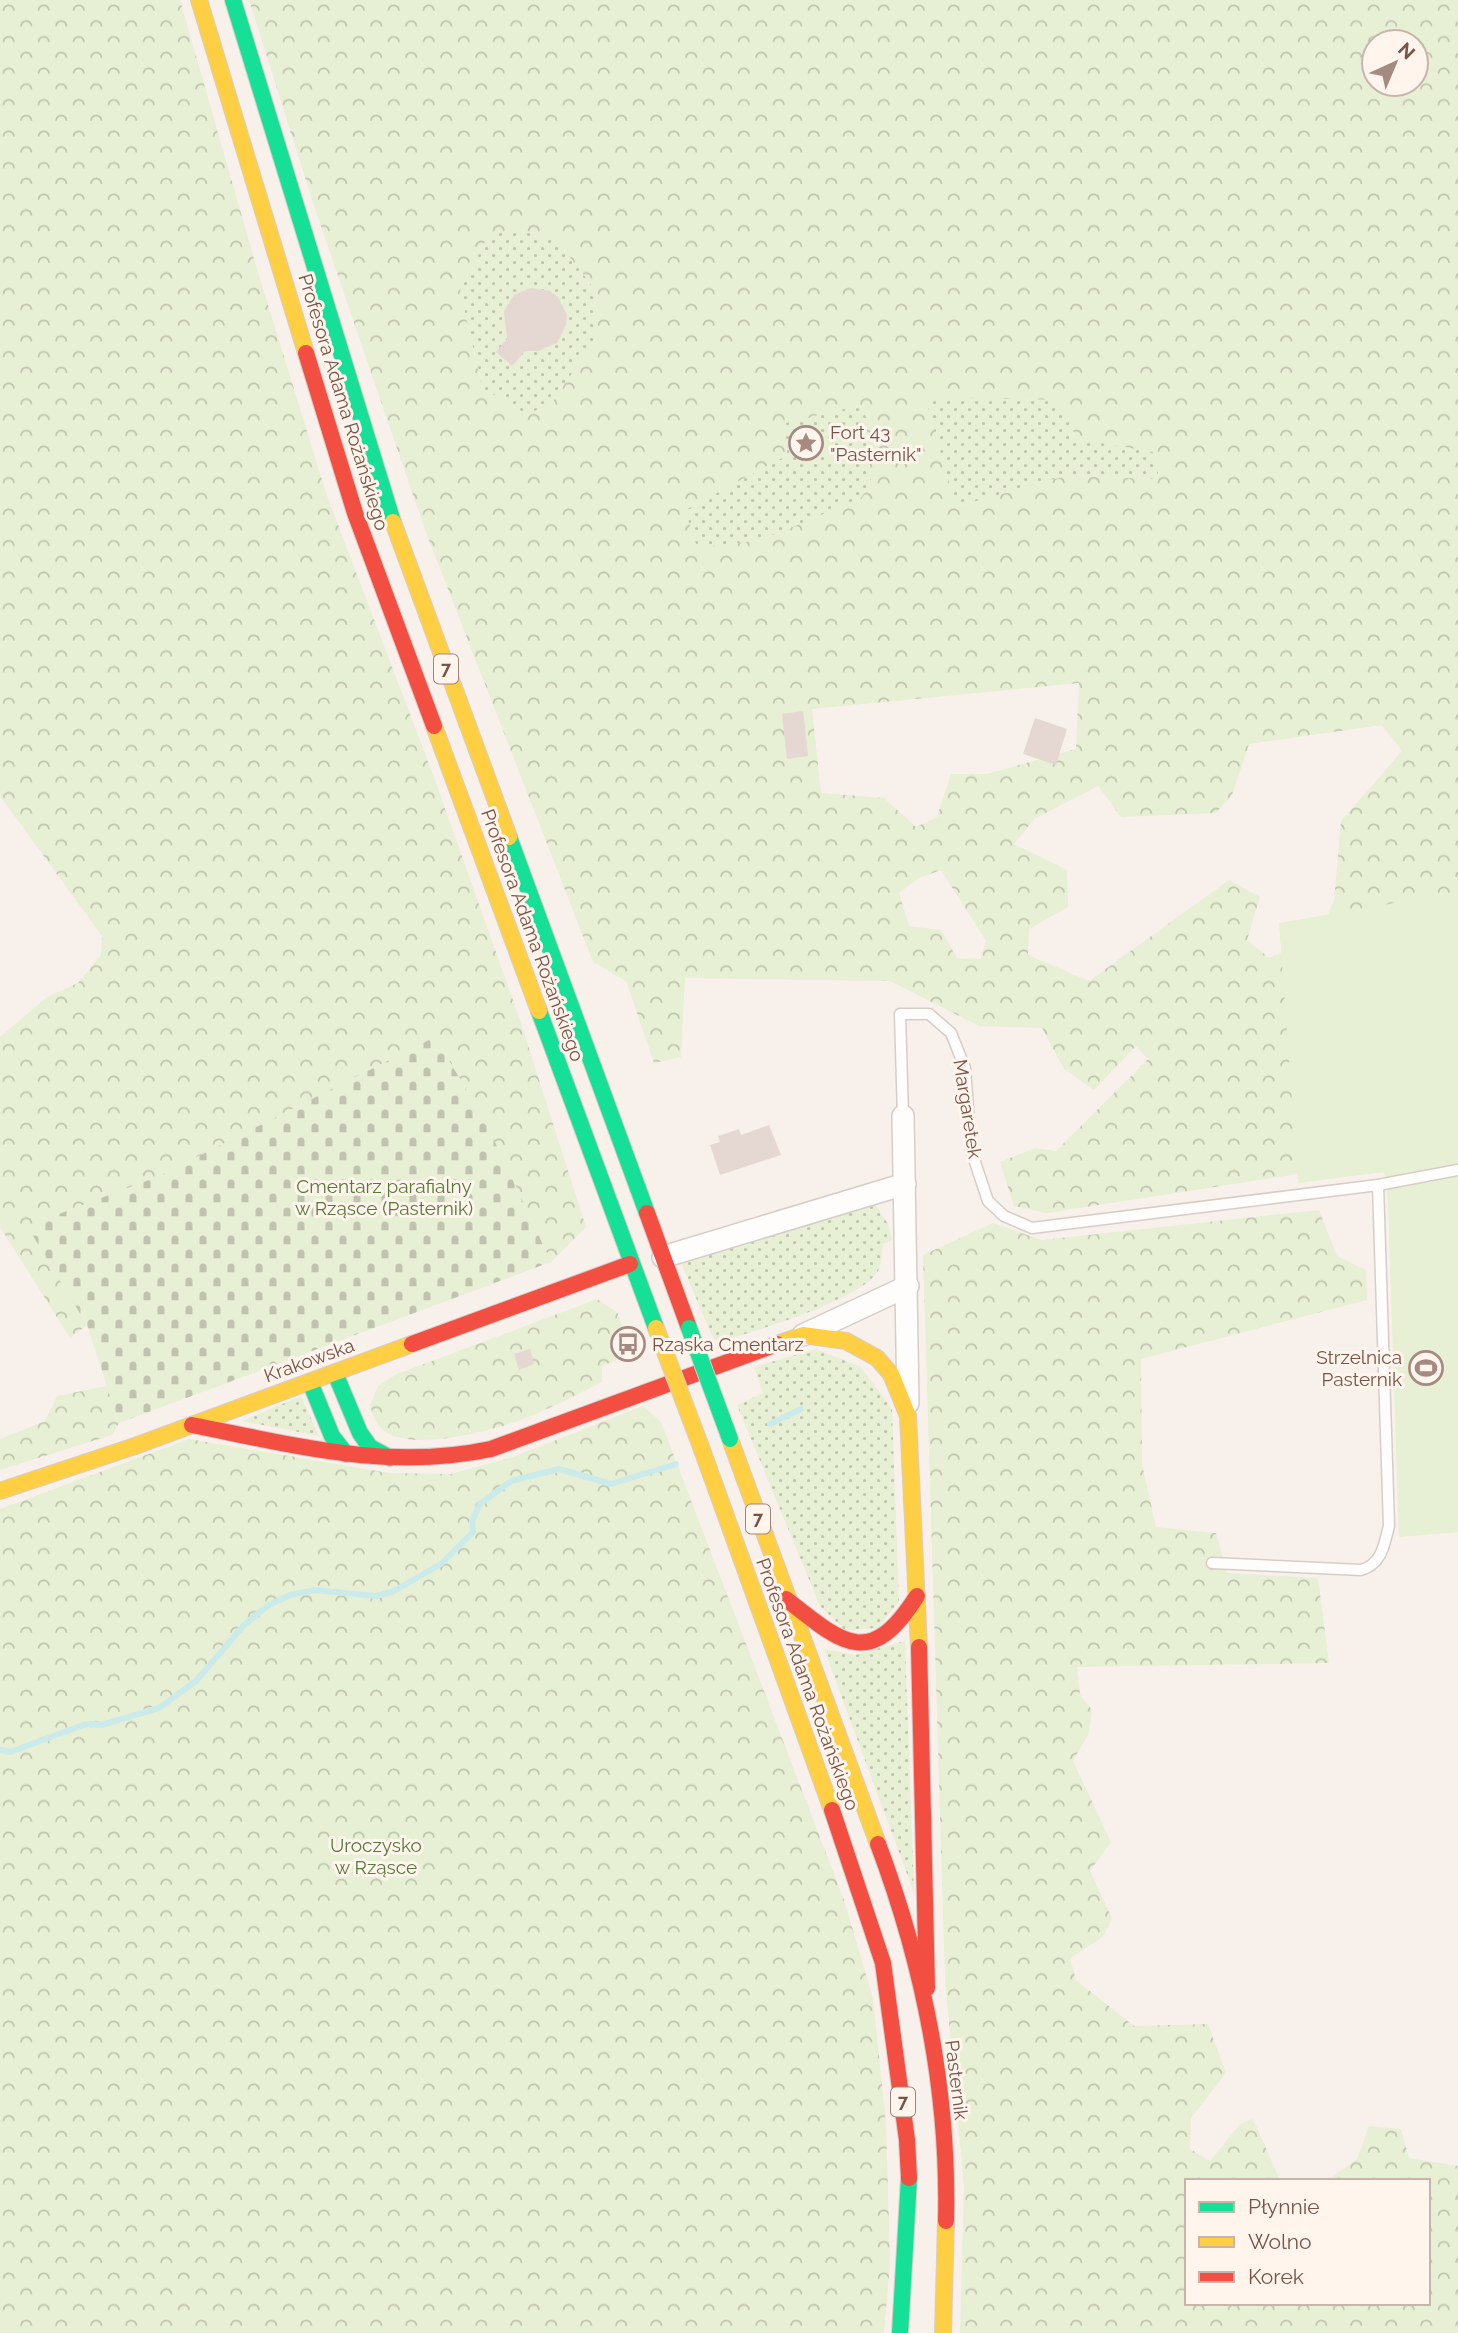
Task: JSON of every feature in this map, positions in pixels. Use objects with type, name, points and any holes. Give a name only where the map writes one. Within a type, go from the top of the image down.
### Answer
[{"type":"main road","name":"Profesora Adama Rożańskiego","points":[[199,0],[355,513],[630,1264],[701,1447],[855,1875],[883,1963],[907,2140],[909,2174],[900,2333]]},
{"type":"main road","name":"Profesora Adama Rożańskiego","points":[[233,0],[383,495],[730,1438],[786,1599],[877,1839]]},
{"type":"main road","name":"Krakowska","points":[[0,1491],[335,1373],[630,1264]]},
{"type":"main road","points":[[192,1424],[346,1454],[426,1460],[483,1451],[803,1335],[846,1341],[877,1358],[891,1374],[908,1416],[918,1596],[929,1958],[926,2006]]},
{"type":"main road","points":[[335,1373],[360,1433],[370,1447],[391,1458]]},
{"type":"main road","points":[[310,1382],[332,1436],[346,1454]]},
{"type":"main road","points":[[786,1599],[833,1634],[866,1644],[878,1642],[897,1630],[918,1596]]},
{"type":"main road","name":"Pasternik","points":[[877,1839],[901,1906],[926,2006],[947,2165],[943,2333]]},
{"type":"street","name":"Margaretek","points":[[903,1116],[908,1286],[908,1416]]},
{"type":"street","points":[[663,1257],[905,1184]]},
{"type":"street","points":[[803,1335],[908,1286]]},
{"type":"lane","name":"Margaretek","points":[[903,1116],[900,1014],[929,1014],[951,1033],[965,1068],[971,1150],[988,1201],[1004,1216],[1032,1228],[1378,1185],[1458,1170]]},
{"type":"lane","points":[[1212,1563],[1361,1570],[1377,1562],[1383,1549],[1389,1526],[1378,1185]]},
{"type":"green space","points":[[0,0],[180,0],[257,269],[326,493],[435,780],[520,1020],[586,1227],[551,1262],[486,1123],[435,1037],[157,1177],[28,1226],[87,1325],[70,1338],[0,1227],[0,1037],[47,997],[78,983],[101,955],[102,936],[0,796]]},
{"type":"green space","points":[[249,0],[1458,0],[1458,976],[1317,1171],[1047,1213],[1014,1206],[1000,1162],[1035,1148],[1056,1151],[1148,1059],[1136,1046],[1094,1090],[1064,1069],[1042,1028],[979,1026],[890,981],[685,978],[681,1057],[654,1063],[626,981],[593,962],[425,530],[314,206]],"holes":[[[519,228],[559,243],[594,288],[596,338],[550,406],[526,414],[482,388],[460,290],[488,236]],[[925,397],[1056,400],[1078,439],[1155,452],[1159,479],[1066,476],[956,507]],[[865,404],[871,484],[860,499],[761,540],[697,548],[685,510],[787,455],[785,423]],[[1079,683],[1076,749],[987,774],[951,774],[937,817],[916,827],[884,798],[821,793],[812,709]],[[1382,725],[1402,751],[1341,821],[1334,901],[1318,938],[1269,958],[1247,940],[1260,897],[1229,880],[1089,981],[1028,955],[1029,929],[1068,907],[1067,870],[1014,844],[1034,819],[1098,786],[1121,817],[1216,813],[1232,795],[1249,744]],[[941,870],[986,941],[980,959],[957,958],[941,930],[909,926],[899,893],[919,878]]]},
{"type":"green space","points":[[519,228],[559,243],[594,288],[596,338],[550,406],[526,414],[482,388],[460,290],[488,236]]},
{"type":"green space","points":[[925,397],[1057,400],[1078,439],[1155,452],[1159,479],[1066,476],[955,507]]},
{"type":"green space","points":[[865,404],[871,484],[860,499],[761,540],[697,548],[685,510],[787,455],[785,423]]},
{"type":"green space","name":"Strzelnica Pasternik","points":[[1458,892],[1458,1532],[1399,1537],[1388,1203],[1384,1172],[1298,1183],[1279,923]]},
{"type":"green space","name":"Cmentarz parafialny w Rząsce (Pasternik)","points":[[435,1037],[486,1123],[551,1262],[119,1423],[87,1325],[27,1226],[157,1177]]},
{"type":"green space","points":[[875,1204],[888,1224],[892,1240],[883,1244],[878,1271],[868,1282],[851,1293],[805,1314],[719,1342],[713,1338],[682,1265],[694,1255]]},
{"type":"green space","points":[[1319,1210],[1337,1256],[1366,1270],[1367,1300],[1141,1359],[1142,1464],[1156,1527],[1216,1533],[1227,1573],[1318,1578],[1329,1663],[1077,1667],[1080,1695],[1092,1710],[1089,1733],[1073,1761],[1111,1842],[1090,1871],[1112,1918],[1103,1937],[1070,1958],[1076,1980],[1134,2026],[1208,2024],[1226,2073],[1191,2118],[1190,2149],[1210,2161],[1240,2124],[1253,2119],[1279,2178],[1286,2179],[1185,2179],[1185,2305],[1430,2305],[1430,2179],[1330,2179],[1357,2159],[1369,2126],[1401,2129],[1409,2158],[1458,2166],[1458,2333],[960,2333],[964,2187],[945,1979],[923,1255],[993,1223],[1042,1240]]},
{"type":"green space","points":[[597,1299],[617,1312],[633,1353],[602,1366],[602,1382],[523,1419],[493,1429],[453,1437],[415,1440],[398,1437],[386,1432],[375,1420],[370,1405],[378,1386],[397,1374]]},
{"type":"green space","points":[[816,1349],[861,1367],[892,1409],[899,1602],[877,1628],[845,1630],[820,1606],[737,1405],[763,1393],[754,1367]]},
{"type":"green space","points":[[107,1386],[119,1423],[112,1435],[0,1470],[0,1439],[45,1421],[57,1396]]},
{"type":"green space","points":[[301,1396],[319,1436],[242,1421]]},
{"type":"green space","name":"Uroczysko w Rząsce","points":[[643,1406],[661,1422],[844,1900],[873,1998],[886,2123],[890,2263],[884,2333],[0,2333],[0,1509],[189,1439],[389,1473],[451,1474],[513,1457]]},
{"type":"green space","points":[[905,1641],[914,1893],[824,1649],[855,1655]]},
{"type":"building","points":[[531,288],[550,291],[558,297],[567,315],[566,325],[557,343],[538,351],[525,351],[512,366],[496,352],[507,339],[504,311],[514,295]]},
{"type":"building","points":[[803,711],[808,756],[787,759],[782,714]]},
{"type":"building","points":[[1035,718],[1067,729],[1056,765],[1023,754]]},
{"type":"building","points":[[769,1125],[781,1155],[720,1175],[710,1145],[720,1142],[718,1136],[739,1129],[741,1135]]},
{"type":"building","points":[[530,1349],[534,1364],[519,1370],[514,1354]]},
{"type":"waterway","points":[[770,1424],[801,1409]]},
{"type":"waterway","points":[[0,1750],[10,1752],[86,1724],[101,1725],[159,1708],[196,1681],[244,1625],[267,1606],[290,1595],[315,1590],[376,1596],[392,1592],[441,1564],[473,1532],[472,1521],[480,1504],[511,1481],[559,1469],[611,1484],[676,1464]]},
{"type":"traffic: fast","points":[[233,0],[393,522]]},
{"type":"traffic: fast","points":[[509,837],[647,1213]]},
{"type":"traffic: fast","points":[[539,1011],[656,1328]]},
{"type":"traffic: fast","points":[[689,1328],[730,1439]]},
{"type":"traffic: fast","points":[[335,1373],[360,1433],[370,1447],[390,1458]]},
{"type":"traffic: fast","points":[[310,1382],[332,1436],[346,1454]]},
{"type":"traffic: fast","points":[[900,2333],[909,2178]]},
{"type":"traffic: slow","points":[[199,0],[306,353]]},
{"type":"traffic: slow","points":[[393,522],[509,837]]},
{"type":"traffic: slow","points":[[434,726],[539,1011]]},
{"type":"traffic: slow","points":[[656,1328],[701,1447]]},
{"type":"traffic: slow","points":[[777,1344],[803,1335],[846,1341],[877,1358],[891,1374],[908,1416],[919,1647]]},
{"type":"traffic: slow","points":[[0,1491],[135,1446],[412,1344]]},
{"type":"traffic: slow","points":[[730,1439],[878,1844]]},
{"type":"traffic: slow","points":[[701,1447],[832,1810]]},
{"type":"traffic: slow","points":[[943,2333],[946,2221]]},
{"type":"traffic: jam","points":[[306,353],[355,513],[434,726]]},
{"type":"traffic: jam","points":[[647,1213],[689,1328]]},
{"type":"traffic: jam","points":[[412,1344],[630,1264]]},
{"type":"traffic: jam","points":[[192,1425],[341,1453],[415,1457],[452,1455],[491,1449],[777,1344]]},
{"type":"traffic: jam","points":[[786,1599],[824,1628],[855,1642],[870,1641],[885,1634],[917,1596]]},
{"type":"traffic: jam","points":[[919,1647],[927,1988]]},
{"type":"traffic: jam","points":[[832,1810],[883,1963],[907,2140],[909,2178]]},
{"type":"traffic: jam","points":[[878,1844],[908,1936],[930,2030],[943,2125],[946,2221]]},
{"type":"place","name":"Fort 43 \"Pasternik\"","points":[[806,443]]},
{"type":"place","name":"Rząska Cmentarz","points":[[628,1344]]},
{"type":"place","name":"Strzelnica Pasternik","points":[[1426,1368]]}]
